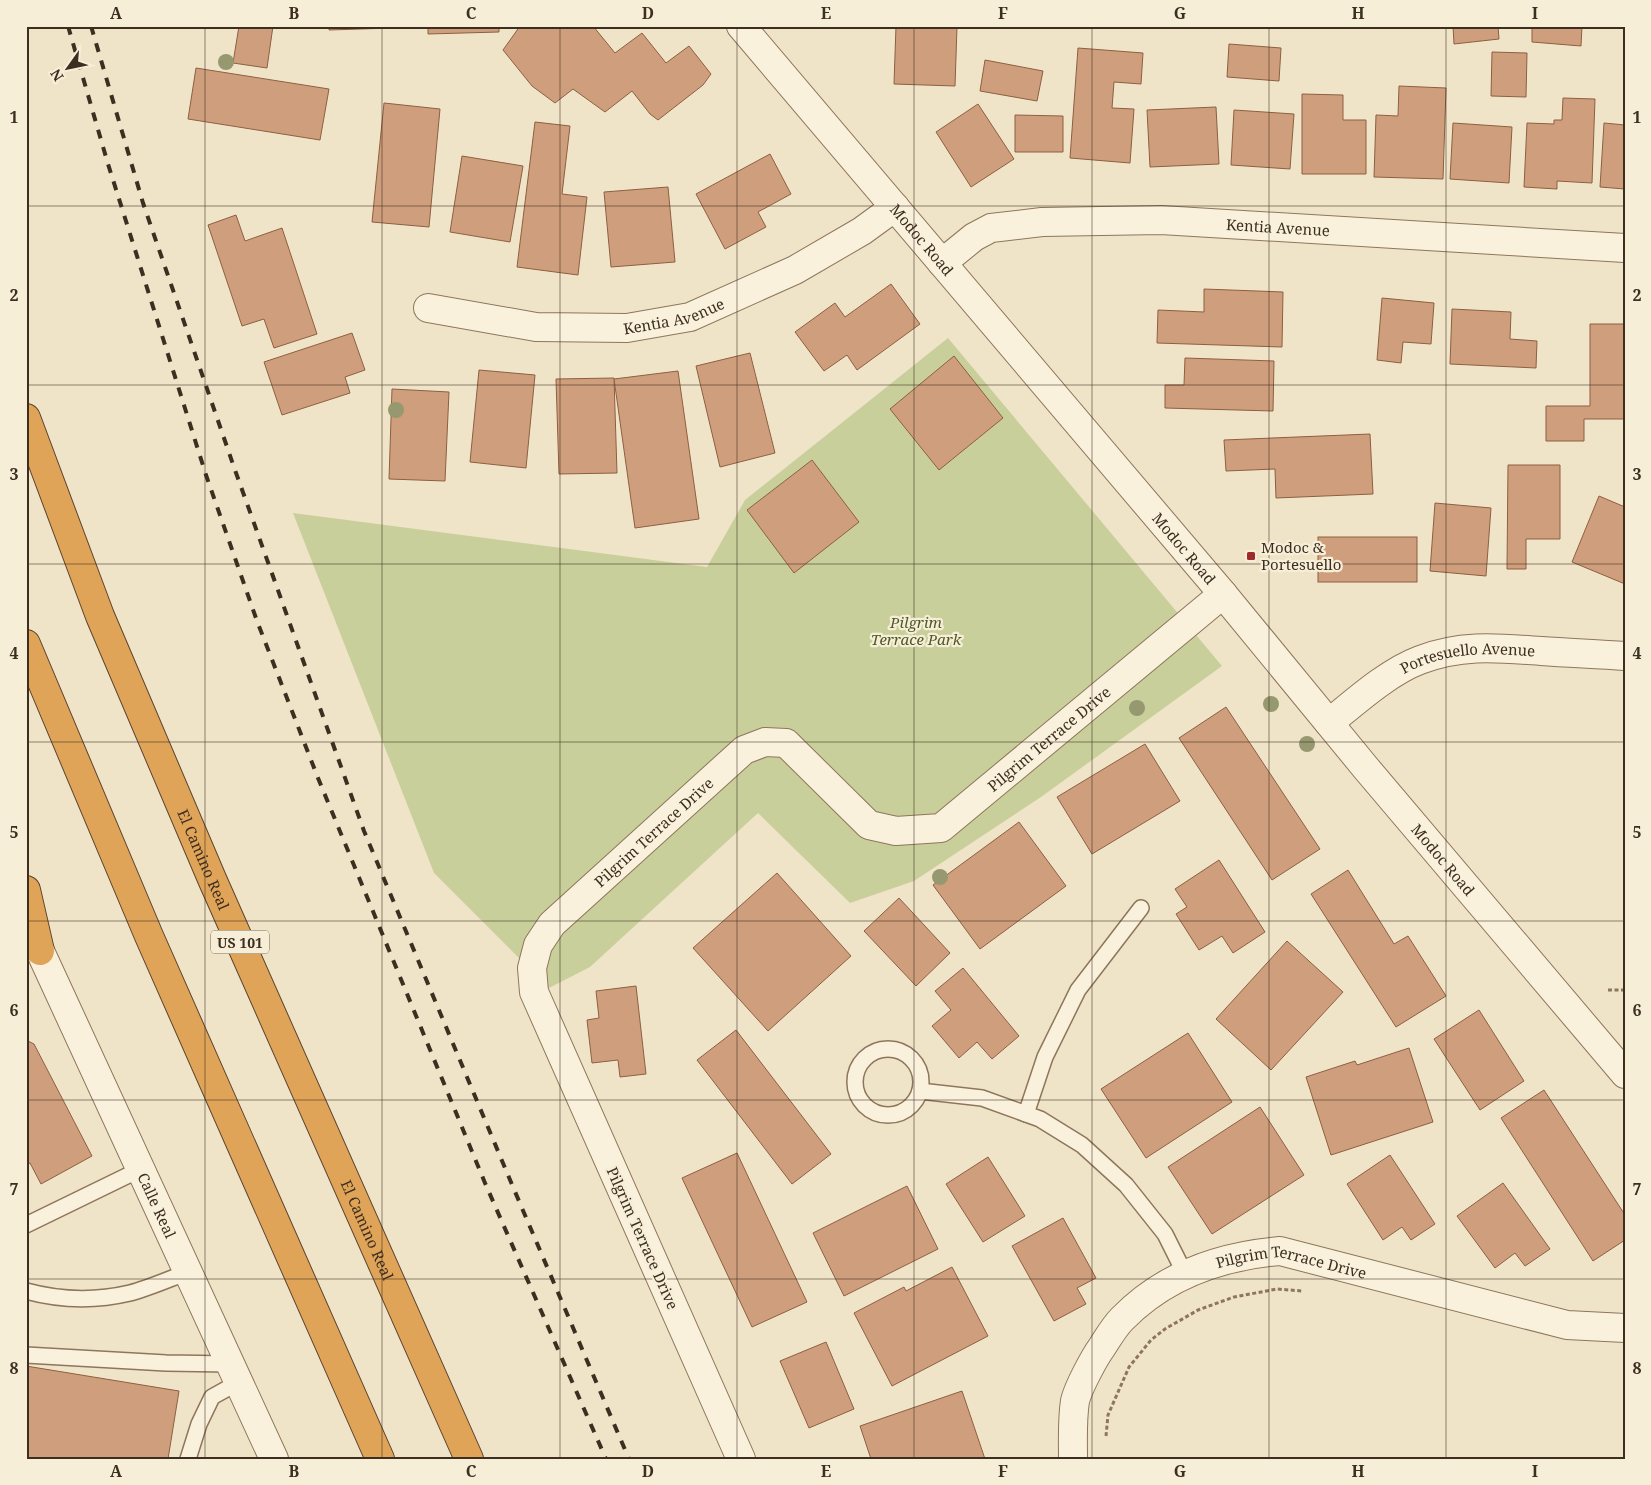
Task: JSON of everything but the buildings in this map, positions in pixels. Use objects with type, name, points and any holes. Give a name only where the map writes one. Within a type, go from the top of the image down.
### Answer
[{"type":"highway","name":"El Camino Real","points":[[26,418],[100,616],[200,852],[470,1459]]},
{"type":"highway","points":[[26,644],[149,936],[380,1459]]},
{"type":"highway","points":[[26,890],[33,951]]},
{"type":"street","name":"Modoc Road","points":[[741,26],[1223,594],[1329,723],[1625,1074]]},
{"type":"street","name":"Kentia Avenue","points":[[428,308],[536,327],[627,328],[690,317],[795,270],[862,231],[895,207]]},
{"type":"street","name":"Kentia Avenue","points":[[942,263],[974,237],[991,228],[1062,222],[1161,220],[1625,248]]},
{"type":"street","name":"Pilgrim Terrace Drive","points":[[741,1459],[534,992],[532,968],[538,944],[552,924],[744,750],[765,742],[786,743],[869,825],[896,831],[941,828],[1223,594]]},
{"type":"street","name":"Portesuello Avenue","points":[[1329,723],[1393,675],[1418,660],[1450,650],[1487,647],[1625,656]]},
{"type":"street","name":"Calle Real","points":[[33,951],[141,1169],[274,1459]]},
{"type":"street","name":"Pilgrim Terrace Drive","points":[[1073,1459],[1075,1400],[1093,1359],[1121,1320],[1154,1291],[1185,1274],[1219,1261],[1256,1253],[1280,1251],[1567,1325],[1625,1328]]},
{"type":"lane","points":[[1026,1114],[1046,1057],[1078,990],[1141,908]]},
{"type":"lane","points":[[892,1049],[903,1052],[918,1069],[921,1080],[920,1091],[915,1101],[899,1113],[889,1115],[878,1114],[862,1102],[857,1093],[855,1082],[857,1072],[862,1062],[870,1054],[880,1050],[892,1049]]},
{"type":"lane","points":[[920,1091],[982,1098],[1040,1120],[1082,1145],[1126,1185],[1165,1234],[1185,1274]]},
{"type":"lane","points":[[26,1225],[141,1169]]},
{"type":"lane","points":[[26,1291],[46,1296],[88,1298],[129,1293],[188,1272]]},
{"type":"lane","points":[[26,1355],[166,1363],[235,1373]]},
{"type":"lane","points":[[188,1459],[199,1424],[212,1397],[235,1373]]},
{"type":"path","points":[[1608,990],[1625,990]]},
{"type":"path","points":[[1106,1441],[1108,1415],[1129,1367],[1151,1340],[1165,1329],[1198,1310],[1234,1297],[1277,1289],[1303,1291]]},
{"type":"green space","name":"Pilgrim Terrace Park","points":[[948,338],[1222,666],[1041,797],[914,881],[850,903],[758,813],[590,967],[549,988],[434,873],[293,513],[707,567],[745,500]]},
{"type":"railway","points":[[68,26],[108,164],[206,475],[257,621],[318,778],[485,1183],[606,1459]]},
{"type":"railway","points":[[91,26],[143,203],[235,470],[364,831],[629,1459]]},
{"type":"place","name":"Modoc & Portesuello","points":[[1251,556]]}]
